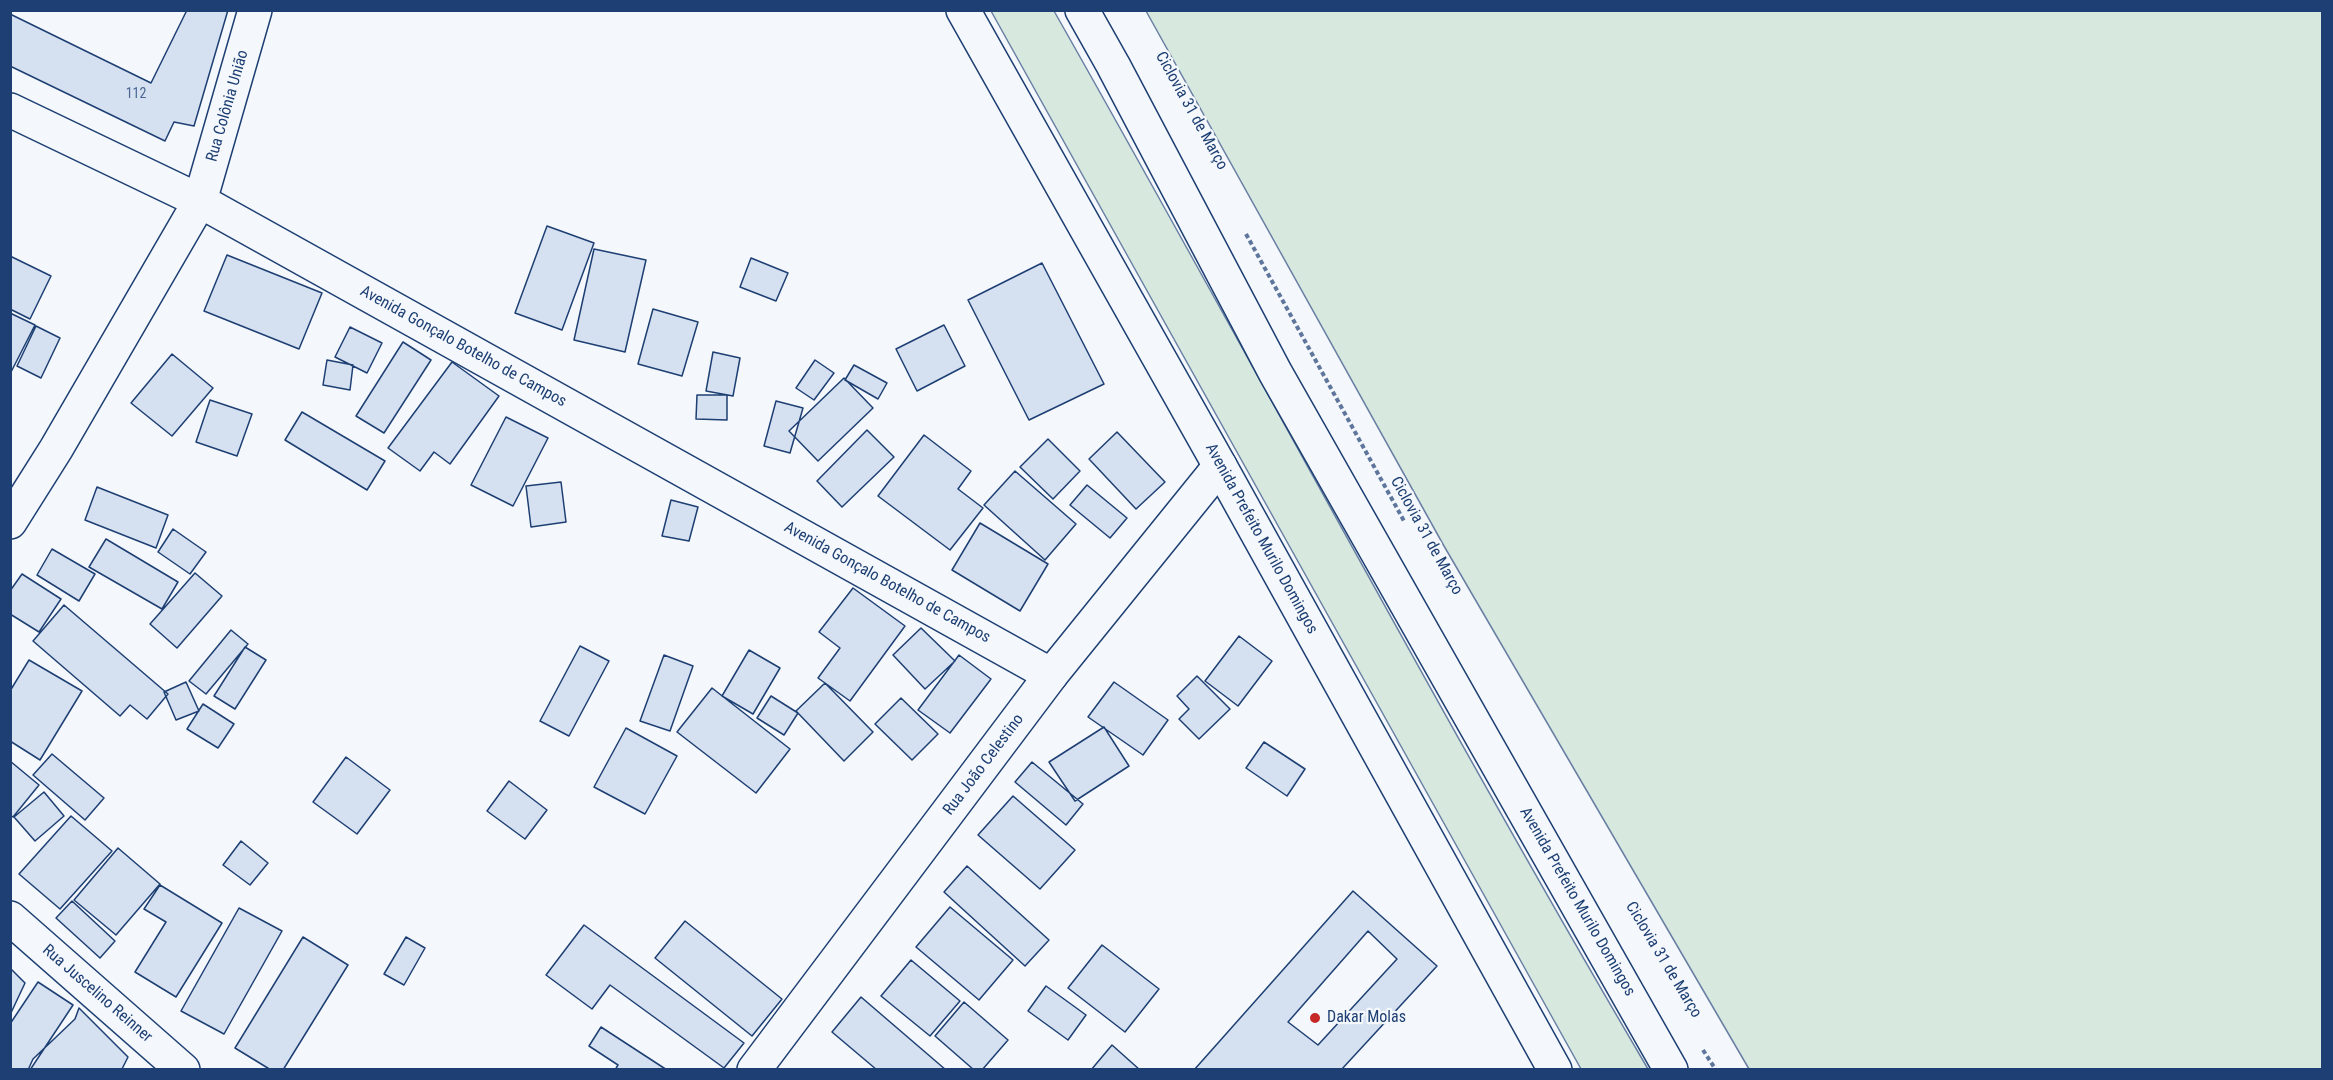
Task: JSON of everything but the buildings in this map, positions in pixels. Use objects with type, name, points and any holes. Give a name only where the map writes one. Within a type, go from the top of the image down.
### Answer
[{"type":"street","name":"Rua Colônia União","points":[[201,201],[255,10]]},
{"type":"street","name":"Avenida Prefeito Murilo Domingos","points":[[963,10],[1220,466],[1555,1070]]},
{"type":"street","name":"Avenida Prefeito Murilo Domingos","points":[[1082,10],[1275,372],[1671,1070]]},
{"type":"street","name":"Avenida Gonçalo Botelho de Campos","points":[[10,110],[201,201],[1051,675]]},
{"type":"street","points":[[10,522],[56,449],[201,201]]},
{"type":"street","name":"Rua João Celestino","points":[[754,1070],[1051,675],[1220,466]]},
{"type":"street","name":"Rua Juscelino Reinner","points":[[10,918],[183,1070]]},
{"type":"path","name":"Ciclovia 31 de Março","points":[[1244,230],[1407,527]]},
{"type":"path","name":"Ciclovia 31 de Março","points":[[1697,1040],[1716,1070]]},
{"type":"shaded area","points":[[991,11],[1054,11],[1497,806],[1648,1069],[1581,1069]]},
{"type":"shaded area","points":[[1146,11],[2322,11],[2322,1069],[1749,1069],[1444,546]]},
{"type":"place","name":"Dakar Molas","points":[[1315,1018]]}]
